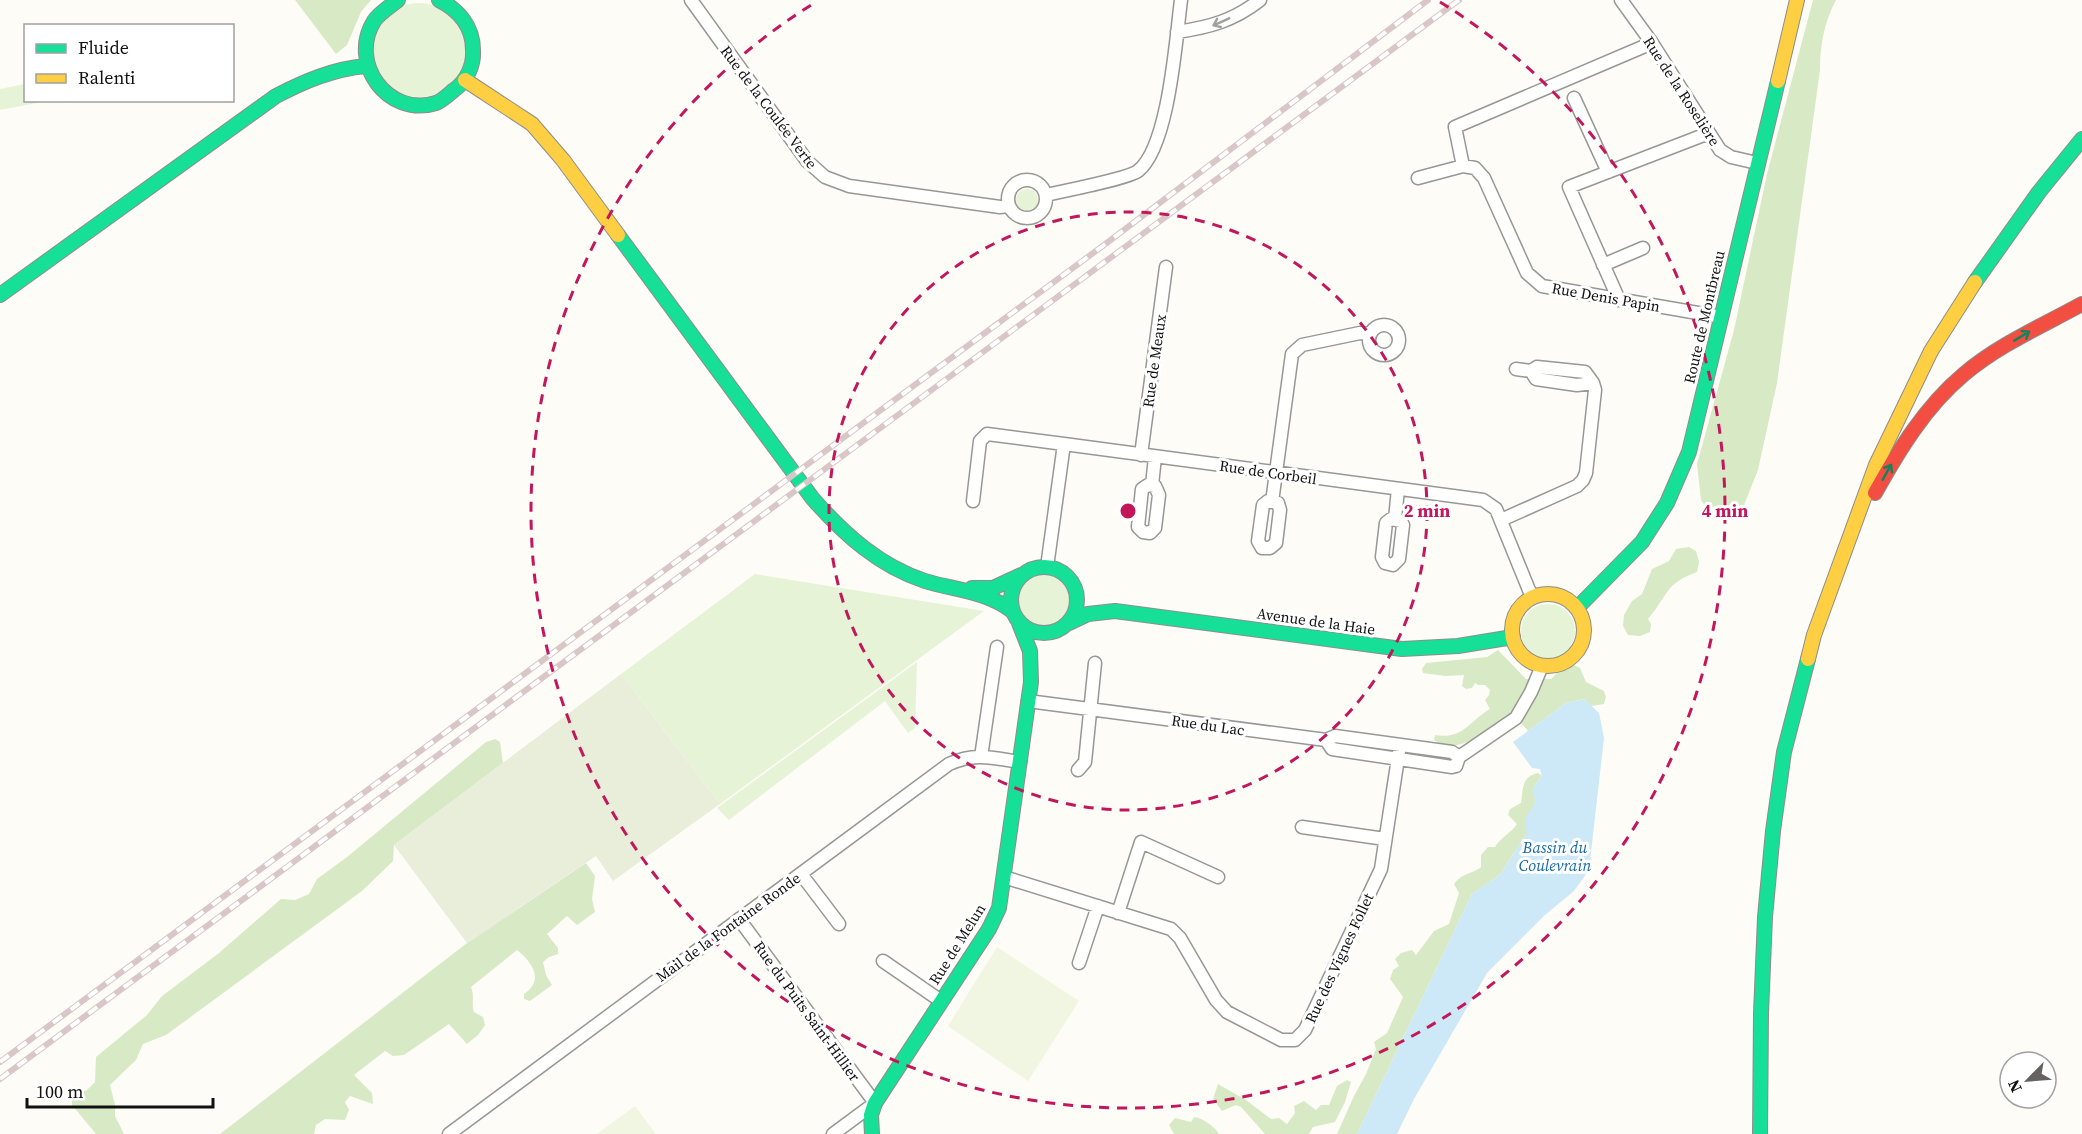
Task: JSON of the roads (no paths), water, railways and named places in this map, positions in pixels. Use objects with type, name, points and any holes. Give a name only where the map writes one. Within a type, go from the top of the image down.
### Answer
[{"type":"street","name":"Rue de la Coulée Verte","points":[[691,0],[807,162],[825,177],[849,186],[1000,207],[1008,206],[1021,218],[1032,218],[1042,212],[1046,195]]},
{"type":"street","points":[[1008,206],[1010,189],[1019,181],[1038,183],[1046,195],[1132,174],[1145,164],[1161,127],[1171,79],[1181,0]]},
{"type":"street","points":[[1177,32],[1209,27],[1246,10],[1260,0]]},
{"type":"street","name":"Rue de la Roselière","points":[[1622,0],[1720,150],[1731,157],[1757,163]]},
{"type":"street","name":"Route de Montbreau","points":[[1577,608],[1642,542],[1667,503],[1689,452],[1797,0]]},
{"type":"street","points":[[389,2],[374,18],[366,33],[364,49],[366,66],[373,82],[386,95],[402,103],[420,106],[438,103],[453,94],[465,80],[472,64],[473,47],[470,30],[461,15],[447,2]]},
{"type":"street","points":[[1418,178],[1463,166],[1455,127],[1652,43]]},
{"type":"street","points":[[0,295],[276,96],[308,80],[340,69],[366,66]]},
{"type":"street","points":[[465,80],[532,124],[563,160],[806,489],[831,520],[869,553],[921,580],[998,600],[1035,633],[1045,634],[1066,625],[1077,607],[1076,590],[1065,574],[1047,567],[1028,571],[993,588],[971,588],[921,580]]},
{"type":"street","points":[[1574,98],[1608,172]]},
{"type":"street","points":[[1619,300],[1569,187],[1709,133]]},
{"type":"street","points":[[1760,1134],[1765,917],[1773,831],[1784,752],[1814,634],[1876,465],[1931,351],[1985,266],[2039,192],[2082,139]]},
{"type":"street","name":"Rue Denis Papin","points":[[1463,166],[1475,168],[1484,178],[1527,273],[1542,286],[1721,317]]},
{"type":"street","points":[[1603,265],[1643,248]]},
{"type":"street","name":"Rue de Meaux","points":[[1141,455],[1166,267]]},
{"type":"street","points":[[1839,561],[1890,466],[1939,399],[1963,376],[1991,355],[2082,304]]},
{"type":"street","points":[[1272,502],[1292,354],[1302,345],[1360,333],[1370,334]]},
{"type":"street","points":[[1501,520],[1576,486],[1582,480],[1586,473],[1595,390],[1585,372],[1537,367],[1531,370],[1516,369]]},
{"type":"street","name":"Rue de Corbeil","points":[[973,501],[980,441],[987,434],[1483,500],[1496,509],[1529,590],[1534,597]]},
{"type":"street","points":[[1047,567],[1064,444]]},
{"type":"street","points":[[1152,485],[1155,457]]},
{"type":"street","points":[[1395,519],[1398,489]]},
{"type":"street","points":[[1016,617],[1011,592],[1021,576],[1028,571]]},
{"type":"street","name":"Avenue de la Haie","points":[[1076,590],[1087,598],[1115,611]]},
{"type":"street","points":[[1546,594],[1557,595],[1568,600],[1577,608],[1584,627],[1581,646],[1568,661],[1542,666],[1526,659],[1513,638],[1515,618],[1526,602],[1546,594]]},
{"type":"street","name":"Avenue de la Haie","points":[[1066,625],[1088,614],[1115,611],[1402,649],[1445,648],[1513,638]]},
{"type":"street","name":"Rue de Melun","points":[[872,1134],[871,1115],[875,1103],[989,929],[999,908],[1031,682],[1032,653],[1028,638],[1016,617]]},
{"type":"street","name":"Rue de Melun","points":[[1031,682],[1044,645],[1066,625]]},
{"type":"street","points":[[981,757],[997,647]]},
{"type":"street","points":[[1078,770],[1085,762],[1095,663]]},
{"type":"street","name":"Rue du Lac","points":[[1326,740],[1332,749],[1456,766],[1459,757],[1516,718],[1542,666]]},
{"type":"street","name":"Rue du Lac","points":[[1028,701],[1326,740],[1335,736],[1452,752],[1459,757]]},
{"type":"street","name":"Rue des Vignes Follet","points":[[1004,877],[1171,929],[1180,938],[1216,1000],[1227,1012],[1281,1040],[1295,1040],[1305,1030],[1381,869],[1400,745]]},
{"type":"street","name":"Mail de la Fontaine Ronde","points":[[449,1134],[949,764],[964,757],[1020,762]]},
{"type":"street","points":[[1302,827],[1385,838]]},
{"type":"street","points":[[1118,912],[1141,842],[1218,877]]},
{"type":"street","points":[[801,874],[839,924]]},
{"type":"street","points":[[1079,963],[1098,906]]},
{"type":"street","name":"Rue du Puits Saint-Hillier","points":[[739,919],[875,1103]]},
{"type":"street","points":[[883,961],[941,1001]]},
{"type":"street","points":[[833,1134],[875,1103]]},
{"type":"water","name":"Bassin du Coulevrain","points":[[1584,699],[1599,713],[1604,738],[1589,870],[1574,891],[1545,915],[1487,973],[1414,1099],[1397,1134],[1357,1134],[1472,894],[1500,875],[1527,833],[1527,815],[1536,800],[1532,793],[1534,786],[1542,776],[1540,769],[1532,768],[1513,742],[1566,703]]},
{"type":"railway","points":[[0,1062],[1108,242],[1428,0]]},
{"type":"railway","points":[[0,1079],[1459,0]]}]
